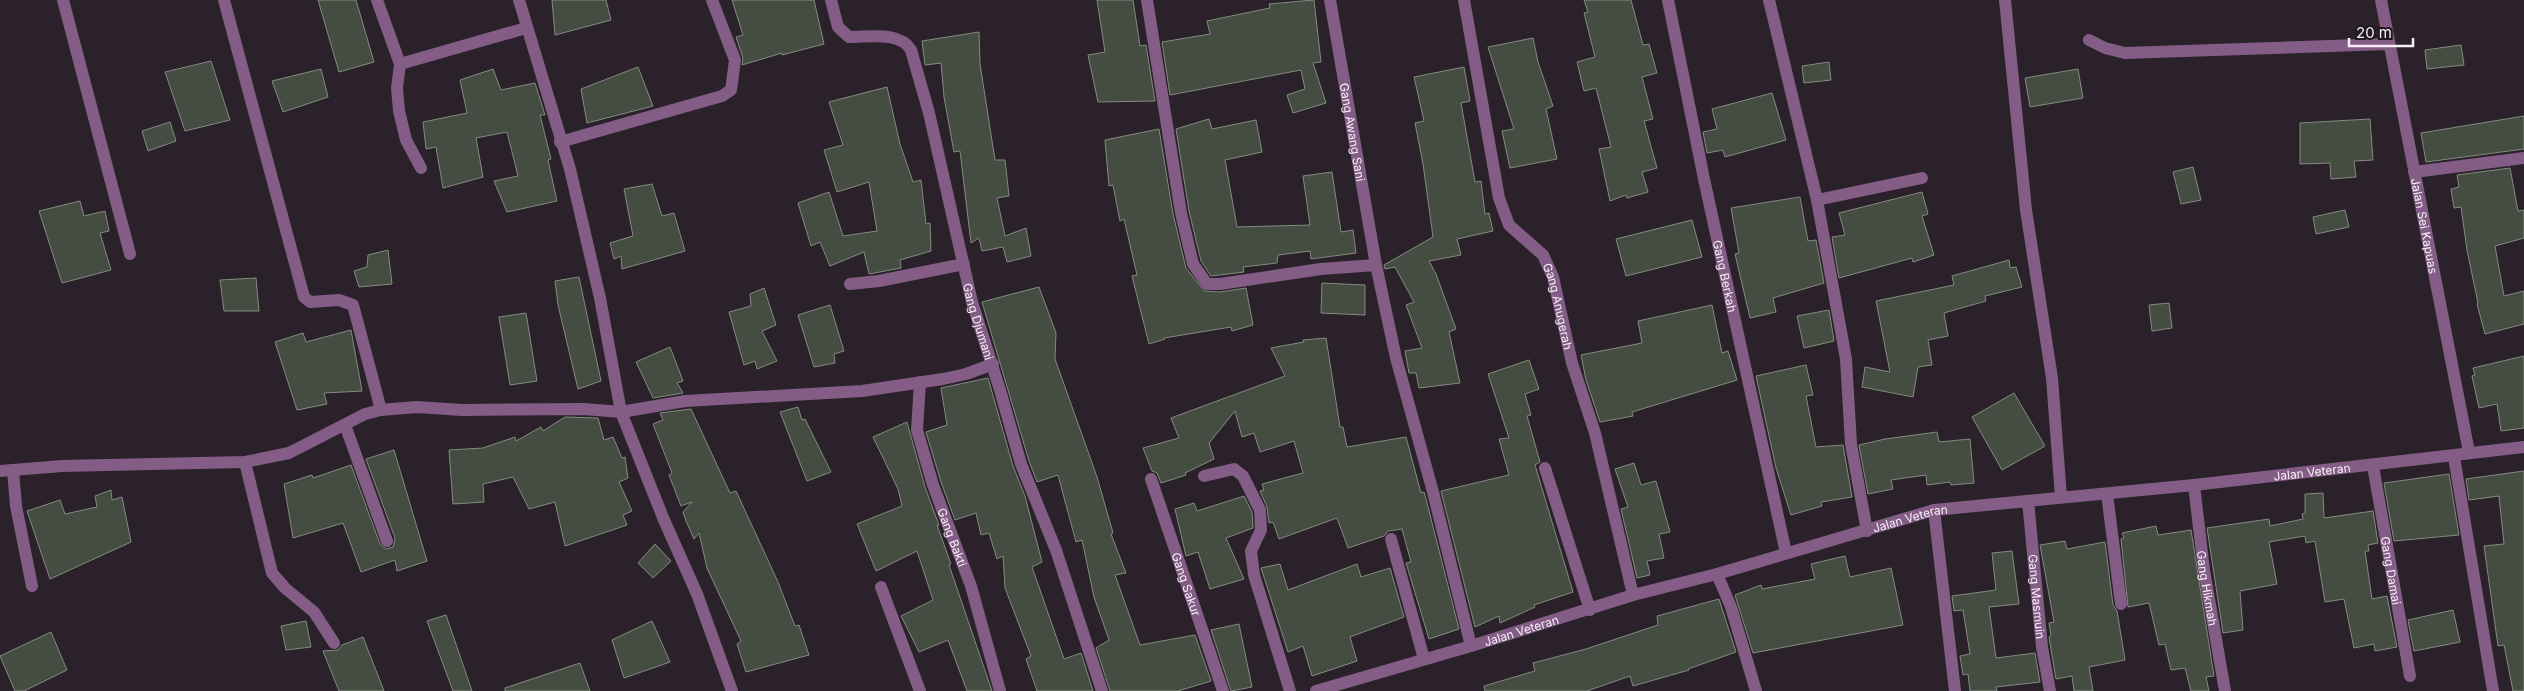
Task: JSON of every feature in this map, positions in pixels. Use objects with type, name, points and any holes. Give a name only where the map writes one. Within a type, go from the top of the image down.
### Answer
[{"type":"street","points":[[63,0],[130,254]]},
{"type":"street","points":[[224,0],[304,297],[310,302],[340,300],[347,301],[353,305],[381,410]]},
{"type":"street","points":[[377,0],[400,64],[397,88],[399,111],[406,140],[421,168]]},
{"type":"street","points":[[519,0],[560,142],[570,169],[600,298],[621,412],[664,520],[697,594],[732,691]]},
{"type":"street","points":[[560,142],[722,96],[731,90],[735,60],[712,0]]},
{"type":"street","name":"Gang Djumani","points":[[831,0],[838,27],[849,37],[897,38],[906,42],[911,50],[929,113],[972,302],[993,364],[1021,464],[1056,550],[1102,691]]},
{"type":"street","points":[[1147,0],[1181,213],[1194,264],[1199,275],[1207,284],[1220,284],[1321,270],[1376,265]]},
{"type":"street","name":"Gang Awang Sani","points":[[1330,0],[1376,265],[1396,358],[1433,492],[1471,646]]},
{"type":"street","name":"Gang Anugerah","points":[[1464,0],[1499,198],[1509,224],[1543,255],[1554,277],[1572,363],[1595,433],[1632,595]]},
{"type":"street","name":"Gang Berkah","points":[[1668,0],[1704,179],[1786,553]]},
{"type":"street","points":[[1769,0],[1817,200],[1846,359],[1851,444],[1867,531]]},
{"type":"street","points":[[2004,0],[2026,210],[2052,378],[2062,497]]},
{"type":"street","name":"Jalan Sei Kapuas","points":[[2381,0],[2469,452]]},
{"type":"street","points":[[400,64],[526,28]]},
{"type":"street","points":[[2089,40],[2105,48],[2125,53],[2389,44]]},
{"type":"street","points":[[2414,172],[2524,158]]},
{"type":"street","points":[[1817,200],[1922,178]]},
{"type":"street","points":[[850,284],[879,281],[964,264]]},
{"type":"street","points":[[32,586],[16,506],[6,471],[62,466],[244,462],[289,453],[365,414],[381,410],[418,407],[462,410],[584,409],[621,412],[685,401],[862,391],[966,374],[993,364]]},
{"type":"street","name":"Gang Bakti","points":[[920,382],[917,430],[934,485],[971,586],[1000,691]]},
{"type":"street","points":[[345,425],[387,541]]},
{"type":"street","name":"Jalan Veteran","points":[[1316,691],[1590,610],[1632,595],[1717,574],[1934,510],[2373,466],[2454,457],[2469,452],[2524,447]]},
{"type":"street","points":[[2454,457],[2493,691]]},
{"type":"street","points":[[244,462],[272,573],[285,588],[314,612],[334,643]]},
{"type":"street","name":"Gang Damai","points":[[2373,466],[2410,676]]},
{"type":"street","points":[[1545,468],[1590,610]]},
{"type":"street","points":[[1204,476],[1234,469],[1243,476],[1260,510],[1261,530],[1251,550],[1254,575],[1290,691]]},
{"type":"street","name":"Gang Sakur","points":[[1151,479],[1223,691]]},
{"type":"street","name":"Gang Hikmah","points":[[2194,485],[2204,570],[2225,691]]},
{"type":"street","points":[[2107,494],[2121,604]]},
{"type":"street","name":"Gang Masmuin","points":[[2028,501],[2042,647],[2050,691]]},
{"type":"street","points":[[1934,510],[1955,691]]},
{"type":"street","points":[[1391,539],[1424,659]]},
{"type":"street","points":[[1717,574],[1731,607],[1756,691]]},
{"type":"street","points":[[881,587],[920,691]]},
{"type":"building","points":[[318,0],[356,0],[374,62],[339,72]]},
{"type":"building","points":[[552,0],[606,0],[611,20],[555,35]]},
{"type":"building","points":[[732,0],[814,0],[824,44],[782,55],[782,53],[742,65],[743,58],[736,37],[743,35]]},
{"type":"building","points":[[1097,0],[1133,0],[1140,46],[1146,45],[1155,101],[1098,102],[1088,55],[1105,52]]},
{"type":"building","points":[[1314,0],[1321,62],[1313,63],[1326,103],[1293,113],[1287,95],[1305,89],[1301,70],[1170,95],[1162,42],[1210,34],[1207,21],[1270,8],[1269,4]]},
{"type":"building","points":[[1584,0],[1631,0],[1643,45],[1649,44],[1657,73],[1642,77],[1653,119],[1644,121],[1657,168],[1642,172],[1648,192],[1627,198],[1626,195],[1610,201],[1599,149],[1611,147],[1596,88],[1584,91],[1577,62],[1595,57],[1584,13],[1588,12]]},
{"type":"building","points":[[979,32],[980,64],[995,160],[1005,160],[1009,196],[997,198],[1005,236],[1026,228],[1031,256],[1007,262],[1003,247],[982,251],[979,238],[971,243],[960,151],[954,152],[944,97],[941,63],[925,65],[922,41]]},
{"type":"building","points":[[1533,38],[1538,62],[1553,106],[1546,109],[1557,159],[1510,168],[1502,131],[1514,129],[1488,47]]},
{"type":"building","points":[[2461,45],[2464,65],[2427,69],[2425,50]]},
{"type":"building","points":[[211,61],[230,120],[185,131],[165,72]]},
{"type":"building","points":[[1829,62],[1831,80],[1804,83],[1802,66]]},
{"type":"building","points":[[638,67],[653,106],[587,123],[581,89]]},
{"type":"building","points":[[1464,67],[1470,101],[1461,103],[1475,182],[1481,181],[1485,214],[1489,213],[1493,231],[1457,239],[1461,255],[1429,261],[1436,274],[1456,329],[1449,332],[1460,383],[1419,388],[1416,373],[1409,373],[1405,351],[1422,348],[1406,305],[1414,302],[1395,267],[1385,269],[1384,265],[1433,237],[1423,164],[1415,123],[1424,121],[1414,77]]},
{"type":"building","points":[[321,69],[328,97],[283,112],[272,81]]},
{"type":"building","points":[[493,69],[501,90],[535,83],[545,115],[540,115],[551,159],[548,160],[557,201],[507,212],[494,181],[518,176],[507,132],[476,138],[483,177],[443,188],[436,147],[426,149],[423,122],[467,113],[460,80]]},
{"type":"building","points":[[2078,69],[2083,98],[2030,107],[2025,78]]},
{"type":"building","points":[[887,87],[900,144],[913,182],[921,180],[926,224],[930,223],[931,251],[900,260],[901,268],[869,274],[864,252],[830,266],[820,242],[811,246],[798,203],[829,192],[843,236],[877,231],[869,182],[837,192],[824,150],[843,145],[829,102]]},
{"type":"building","points":[[1772,93],[1786,140],[1725,157],[1723,150],[1707,153],[1703,132],[1717,129],[1712,109]]},
{"type":"building","points":[[2524,116],[2524,149],[2426,162],[2421,133]]},
{"type":"building","points":[[1209,119],[1212,129],[1256,120],[1262,152],[1225,160],[1237,227],[1310,225],[1303,176],[1332,172],[1341,232],[1353,230],[1356,253],[1311,259],[1310,251],[1278,255],[1277,263],[1243,267],[1244,272],[1211,276],[1201,261],[1189,211],[1176,129]]},
{"type":"building","points":[[2370,119],[2373,160],[2354,161],[2356,177],[2331,179],[2330,163],[2300,164],[2300,123]]},
{"type":"building","points":[[170,122],[176,141],[148,151],[142,131]]},
{"type":"building","points":[[1159,129],[1173,214],[1186,268],[1204,291],[1220,292],[1246,288],[1253,325],[1232,331],[1231,327],[1164,338],[1149,344],[1132,276],[1137,275],[1124,219],[1120,221],[1113,185],[1109,186],[1105,140]]},
{"type":"building","points":[[2193,167],[2201,200],[2181,204],[2173,172]]},
{"type":"building","points":[[2510,168],[2518,211],[2524,210],[2524,238],[2495,246],[2504,296],[2524,291],[2524,324],[2485,334],[2477,304],[2461,207],[2454,208],[2451,189],[2459,187],[2457,175]]},
{"type":"building","points":[[652,184],[662,216],[674,213],[685,251],[622,269],[621,256],[614,259],[610,243],[633,236],[624,189]]},
{"type":"building","points":[[1922,192],[1928,214],[1922,216],[1934,255],[1913,262],[1912,258],[1839,278],[1832,237],[1845,235],[1839,213]]},
{"type":"building","points":[[1800,197],[1808,241],[1816,240],[1824,283],[1773,298],[1776,312],[1750,318],[1735,254],[1739,253],[1731,208]]},
{"type":"building","points":[[80,201],[84,216],[105,211],[109,231],[100,233],[111,270],[62,283],[39,211]]},
{"type":"building","points":[[2345,210],[2349,227],[2316,234],[2313,217]]},
{"type":"building","points":[[1692,220],[1702,257],[1626,276],[1616,239]]},
{"type":"building","points":[[388,250],[392,284],[359,287],[354,271],[367,267],[368,255]]},
{"type":"building","points":[[2009,260],[2010,268],[2016,267],[2022,287],[1985,296],[1986,301],[1944,313],[1948,336],[1928,340],[1932,365],[1918,367],[1913,397],[1862,387],[1865,367],[1890,372],[1876,301],[1954,285],[1952,276]]},
{"type":"building","points":[[579,277],[601,381],[578,389],[558,305],[555,281]]},
{"type":"building","points":[[256,278],[259,311],[224,311],[220,280]]},
{"type":"building","points":[[1322,283],[1365,285],[1365,315],[1321,313]]},
{"type":"building","points":[[1039,287],[1056,333],[1055,359],[1097,477],[1113,533],[1111,534],[1126,573],[1115,575],[1140,645],[1195,635],[1211,681],[1178,691],[1110,691],[1096,648],[1109,640],[1094,597],[1082,540],[1076,542],[1058,475],[1037,482],[1029,461],[982,302]]},
{"type":"building","points":[[764,288],[776,325],[762,331],[777,361],[757,369],[755,361],[744,365],[729,312],[751,306],[750,294]]},
{"type":"building","points":[[2169,303],[2172,328],[2152,331],[2149,305]]},
{"type":"building","points":[[830,305],[844,351],[834,354],[835,363],[814,367],[798,315]]},
{"type":"building","points":[[1712,305],[1722,353],[1728,351],[1737,380],[1632,412],[1633,416],[1600,422],[1586,380],[1581,355],[1642,343],[1638,321]]},
{"type":"building","points":[[1829,310],[1834,341],[1804,348],[1797,316]]},
{"type":"building","points":[[526,313],[537,381],[510,385],[499,317]]},
{"type":"building","points":[[351,330],[362,391],[324,393],[327,404],[297,410],[275,342],[303,333],[306,342]]},
{"type":"building","points":[[1326,338],[1340,427],[1343,427],[1347,447],[1406,437],[1421,493],[1424,492],[1425,495],[1459,629],[1429,639],[1406,563],[1411,562],[1402,529],[1388,531],[1384,536],[1348,548],[1337,518],[1279,539],[1273,522],[1269,523],[1267,507],[1260,491],[1264,490],[1262,484],[1303,473],[1294,441],[1260,452],[1254,433],[1242,437],[1235,411],[1209,443],[1214,459],[1185,473],[1186,475],[1161,483],[1157,473],[1152,471],[1143,448],[1179,438],[1171,418],[1285,376],[1271,348],[1304,342],[1303,340]]},
{"type":"building","points":[[670,347],[683,381],[677,383],[683,393],[653,398],[636,362]]},
{"type":"building","points":[[2524,356],[2524,428],[2501,431],[2497,404],[2479,408],[2472,376],[2475,375],[2473,368]]},
{"type":"building","points":[[1529,360],[1539,389],[1525,394],[1531,415],[1527,416],[1540,462],[1535,465],[1573,592],[1534,605],[1535,607],[1500,623],[1499,616],[1475,627],[1441,491],[1509,475],[1499,439],[1509,438],[1488,374]]},
{"type":"building","points":[[1806,365],[1813,395],[1806,396],[1816,447],[1843,445],[1852,497],[1821,502],[1822,506],[1791,515],[1776,468],[1756,376]]},
{"type":"building","points":[[988,378],[1013,466],[1025,496],[1042,562],[1032,567],[1064,659],[1081,653],[1093,691],[1037,691],[1026,659],[1031,656],[1005,588],[1003,556],[997,559],[989,533],[981,535],[976,513],[955,520],[941,482],[926,432],[947,425],[941,388]]},
{"type":"building","points":[[2014,393],[2045,446],[2002,470],[1972,417]]},
{"type":"building","points":[[798,407],[802,420],[805,419],[831,472],[807,481],[780,412]]},
{"type":"building","points":[[691,409],[730,493],[736,491],[778,582],[795,626],[799,625],[809,655],[746,672],[737,644],[741,641],[707,568],[699,533],[694,539],[683,512],[692,502],[681,506],[669,475],[672,473],[653,424],[663,420],[660,413]]},
{"type":"building","points":[[565,417],[598,418],[604,440],[613,437],[622,458],[625,457],[628,478],[619,482],[632,511],[623,515],[627,525],[565,546],[555,502],[529,509],[513,477],[483,484],[484,502],[453,504],[449,450],[483,448],[515,437],[516,441],[541,427],[543,431]]},
{"type":"building","points":[[907,422],[925,487],[951,564],[949,565],[992,691],[967,691],[948,640],[919,652],[901,616],[933,600],[917,551],[876,571],[857,524],[902,506],[898,489],[873,437]]},
{"type":"building","points":[[1937,432],[1939,442],[1970,439],[1974,483],[1951,485],[1950,482],[1927,485],[1926,475],[1891,480],[1893,489],[1868,494],[1859,445],[1885,439]]},
{"type":"building","points":[[394,450],[427,561],[397,571],[395,560],[361,572],[343,523],[293,538],[284,484],[312,475],[313,478],[351,465],[380,544],[386,549],[393,547],[395,538],[366,459]]},
{"type":"building","points":[[1634,463],[1641,485],[1656,481],[1670,532],[1659,534],[1664,558],[1647,561],[1650,575],[1637,578],[1621,509],[1628,507],[1615,469]]},
{"type":"building","points":[[2524,471],[2524,691],[2513,691],[2504,645],[2498,646],[2484,546],[2504,544],[2499,496],[2469,500],[2466,479]]},
{"type":"building","points":[[2449,474],[2459,535],[2394,541],[2384,483]]},
{"type":"building","points":[[111,490],[112,500],[122,497],[131,542],[50,579],[27,511],[60,500],[65,514],[97,507],[95,496]]},
{"type":"building","points":[[2323,493],[2324,518],[2373,511],[2378,543],[2368,545],[2369,551],[2365,551],[2372,599],[2387,596],[2397,647],[2375,651],[2374,644],[2354,648],[2344,599],[2325,602],[2315,541],[2306,543],[2305,536],[2269,542],[2277,584],[2240,591],[2243,630],[2223,633],[2207,528],[2269,519],[2270,526],[2303,519],[2302,514],[2305,513],[2305,494]]},
{"type":"building","points":[[1244,496],[1252,512],[1253,528],[1226,538],[1244,579],[1210,589],[1198,552],[1186,556],[1175,509],[1194,503],[1197,511]]},
{"type":"building","points":[[2156,526],[2158,535],[2191,530],[2214,676],[2206,677],[2209,691],[2191,691],[2185,668],[2171,670],[2165,644],[2159,645],[2149,603],[2128,607],[2121,539],[2124,538],[2122,533]]},
{"type":"building","points":[[2065,541],[2067,549],[2105,542],[2113,605],[2117,611],[2125,660],[2089,667],[2093,691],[2074,691],[2072,676],[2056,679],[2049,637],[2051,636],[2049,623],[2054,622],[2040,545]]},
{"type":"building","points":[[655,544],[671,561],[653,578],[638,563]]},
{"type":"building","points":[[2012,551],[2019,604],[1989,607],[1996,658],[2035,653],[2040,682],[1996,687],[1997,691],[1970,691],[1968,674],[1963,675],[1960,656],[1970,654],[1963,610],[1954,611],[1952,596],[1996,590],[1992,553]]},
{"type":"building","points":[[1845,556],[1850,577],[1891,568],[1903,625],[1753,653],[1735,595],[1761,585],[1762,589],[1815,579],[1811,564]]},
{"type":"building","points":[[1280,564],[1288,590],[1357,564],[1361,577],[1390,568],[1404,617],[1350,637],[1357,661],[1312,676],[1303,646],[1288,652],[1261,568]]},
{"type":"building","points":[[1719,599],[1736,652],[1689,670],[1633,686],[1630,676],[1587,691],[1485,691],[1484,686],[1535,671],[1533,663],[1586,649],[1658,625],[1657,616]]},
{"type":"building","points":[[2453,610],[2460,642],[2414,651],[2408,620]]},
{"type":"building","points":[[446,615],[472,691],[453,691],[427,621]]},
{"type":"building","points":[[306,621],[311,647],[286,650],[281,626]]},
{"type":"building","points":[[652,621],[670,662],[624,678],[612,640]]},
{"type":"building","points":[[1239,624],[1252,687],[1231,691],[1211,630]]},
{"type":"building","points":[[51,632],[67,670],[24,691],[15,691],[0,656]]},
{"type":"building","points":[[363,637],[384,691],[339,691],[323,651],[338,650],[342,645]]},
{"type":"building","points":[[580,663],[590,691],[505,691],[505,688]]}]
